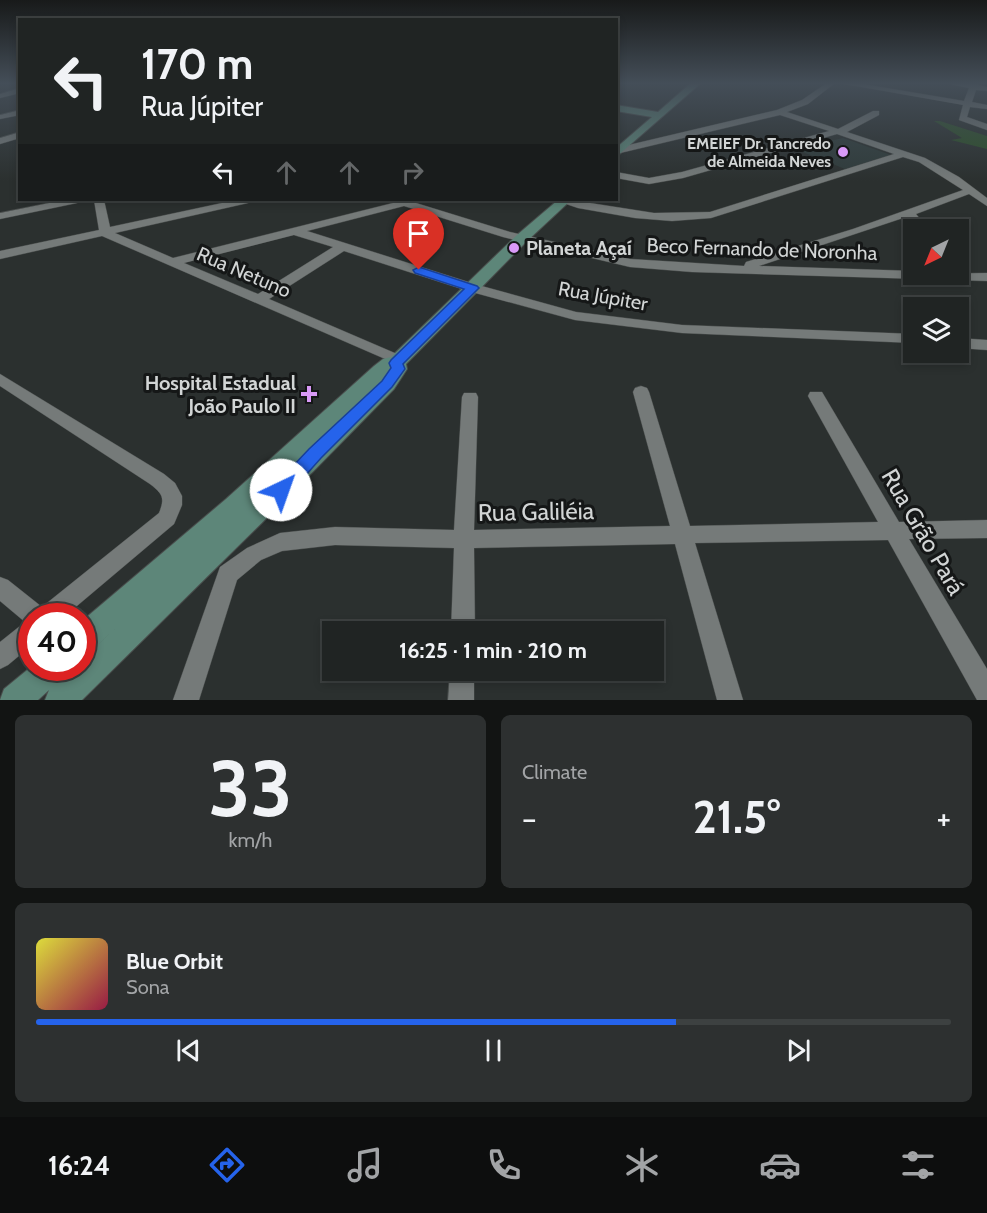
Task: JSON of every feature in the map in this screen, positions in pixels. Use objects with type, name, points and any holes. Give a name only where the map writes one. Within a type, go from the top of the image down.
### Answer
[{"type":"street","points":[[618,152],[658,116]]},
{"type":"street","points":[[618,152],[765,116]]},
{"type":"street","points":[[791,116],[905,153],[938,168],[987,203]]},
{"type":"street","points":[[618,175],[649,181],[663,179],[839,131],[872,116]]},
{"type":"street","points":[[963,116],[962,118],[987,127]]},
{"type":"street","points":[[0,141],[18,136]]},
{"type":"street","points":[[567,201],[656,218],[711,215],[905,153]]},
{"type":"street","points":[[736,269],[808,247],[971,190]]},
{"type":"street","points":[[0,216],[71,201]]},
{"type":"street","points":[[99,201],[105,233]]},
{"type":"street","points":[[0,255],[244,201]]},
{"type":"street","points":[[172,262],[297,232],[403,201]]},
{"type":"street","name":"Beco Fernando de Noronha","points":[[403,201],[522,238],[630,263],[736,269],[903,271]]},
{"type":"street","points":[[96,629],[236,518],[387,384],[398,369],[397,362],[561,201]]},
{"type":"street","points":[[908,212],[914,219]]},
{"type":"street","name":"Rua Júpiter","points":[[297,232],[472,288],[575,315],[645,326],[903,338]]},
{"type":"street","name":"Rua Netuno","points":[[105,233],[397,362]]},
{"type":"street","points":[[258,300],[342,247]]},
{"type":"street","name":"Beco Fernando de Noronha","points":[[969,273],[987,277]]},
{"type":"street","points":[[969,344],[987,345]]},
{"type":"street","points":[[0,379],[171,488],[174,495],[167,518],[64,603]]},
{"type":"street","points":[[641,392],[730,700]]},
{"type":"street","name":"Rua Grão Pará","points":[[816,396],[987,693]]},
{"type":"street","points":[[463,621],[470,397]]},
{"type":"street","points":[[60,700],[236,518]]},
{"type":"street","name":"Rua Galiléia","points":[[186,700],[228,574],[254,554],[280,542],[335,536],[464,539],[987,529]]},
{"type":"street","points":[[0,587],[19,603]]},
{"type":"street","points":[[0,657],[18,642]]},
{"type":"street","points":[[15,700],[37,681]]},
{"type":"street","points":[[461,700],[462,681]]},
{"type":"shaded area","name":"EMEIEF Dr. Tancredo de Almeida Neves","points":[[843,138],[891,155],[845,169],[795,149]]},
{"type":"green space","points":[[934,121],[987,136],[987,149],[951,140],[962,138]]},
{"type":"place","name":"EMEIEF Dr. Tancredo de Almeida Neves","points":[[843,152]]},
{"type":"place","name":"Planeta Açaí","points":[[514,248]]},
{"type":"place","name":"Hospital Estadual João Paulo II","points":[[309,394]]},
{"type":"route","points":[[281,490],[387,384],[398,369],[399,366],[396,363],[472,288],[419,270]]}]
